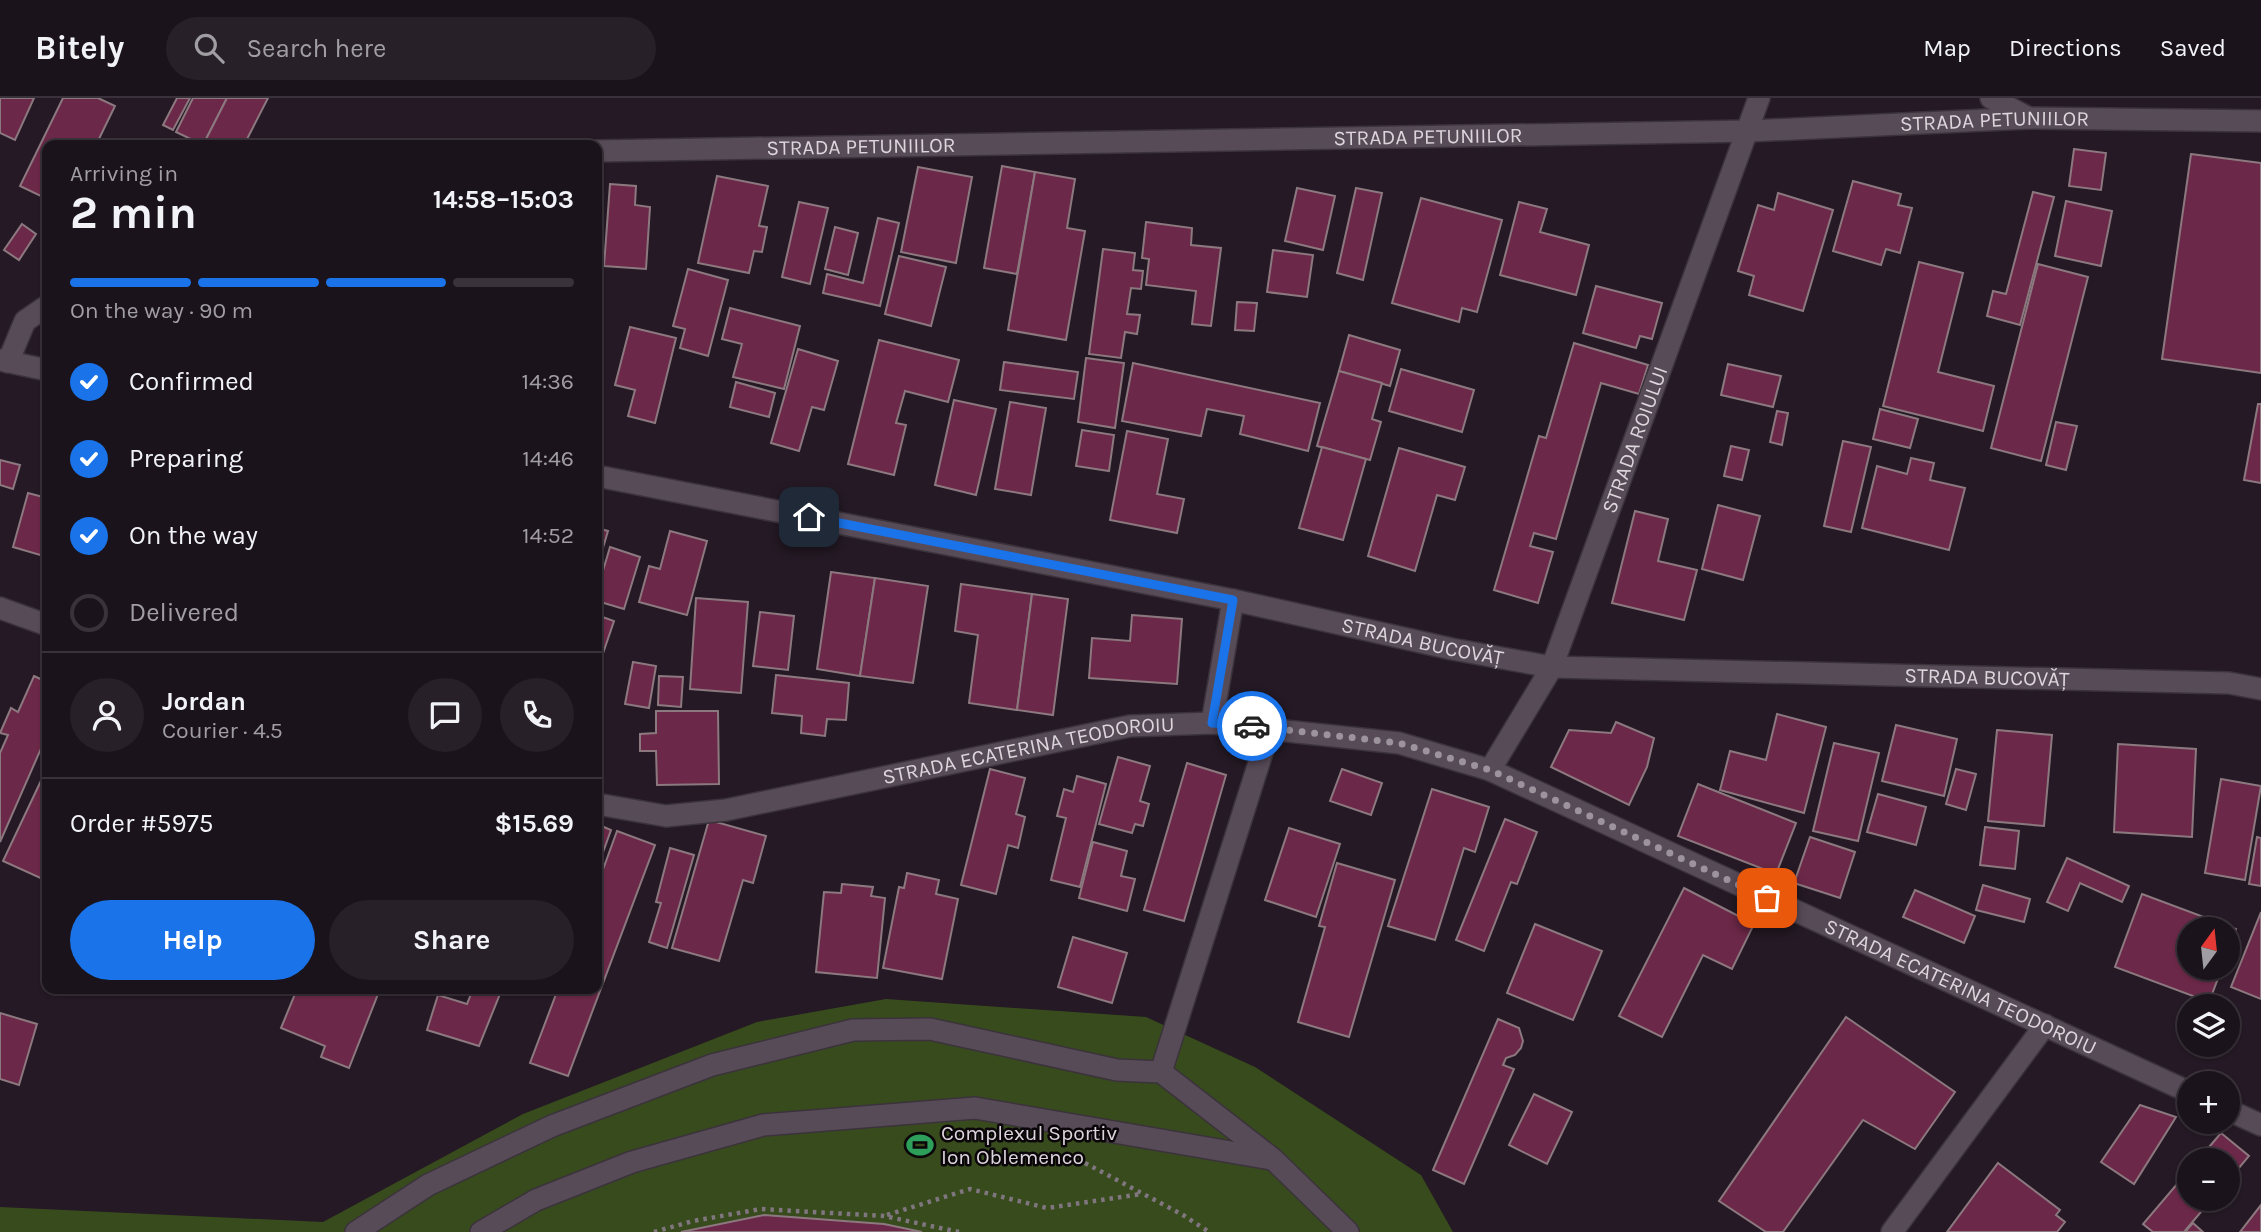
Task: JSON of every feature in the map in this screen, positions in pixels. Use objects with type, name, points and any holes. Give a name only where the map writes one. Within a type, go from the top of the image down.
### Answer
[{"type":"street","name":"STRADA ROIULUI","points":[[1490,770],[1552,667],[1759,98]]},
{"type":"street","points":[[1991,98],[2029,118]]},
{"type":"street","name":"STRADA PETUNIILOR","points":[[602,151],[1749,131],[2029,118],[2261,121]]},
{"type":"street","points":[[42,309],[25,321],[4,361],[42,369]]},
{"type":"street","name":"STRADA BUCOVĂȚ","points":[[602,477],[1233,600],[1452,649],[1552,667],[2229,683],[2261,689]]},
{"type":"street","points":[[1212,723],[1233,600]]},
{"type":"street","points":[[0,608],[42,623]]},
{"type":"street","name":"STRADA ECATERINA TEODOROIU","points":[[602,805],[666,816],[726,810],[1130,726],[1212,723],[1399,743],[1490,770],[2177,1086]]},
{"type":"street","points":[[1161,1072],[1270,728]]},
{"type":"street","points":[[1892,1232],[2045,1025]]},
{"type":"street","points":[[356,1232],[428,1185],[552,1126],[712,1065],[853,1030],[930,1029],[1117,1070],[1161,1072],[1273,1159],[1348,1232]]},
{"type":"street","points":[[481,1232],[536,1200],[632,1162],[763,1125],[975,1108],[1273,1159]]},
{"type":"street","points":[[2240,1115],[2261,1125]]},
{"type":"path","points":[[884,1216],[970,1189],[1047,1208],[1141,1194],[1183,1214],[1209,1232]]},
{"type":"path","points":[[654,1232],[693,1221],[761,1209],[884,1216],[959,1232]]},
{"type":"green space","name":"Complexul Sportiv Ion Oblemenco","points":[[886,999],[1146,1017],[1255,1067],[1421,1175],[1453,1232],[0,1232],[0,1207],[323,1222],[523,1114],[757,1022]]},
{"type":"building","points":[[0,98],[34,98],[15,140],[0,133]]},
{"type":"building","points":[[63,98],[98,98],[115,106],[98,140],[42,140]]},
{"type":"building","points":[[177,98],[190,98],[173,130],[163,125]]},
{"type":"building","points":[[193,98],[227,98],[206,140],[193,140],[176,132]]},
{"type":"building","points":[[227,98],[268,98],[247,140],[206,140]]},
{"type":"building","points":[[42,141],[42,197],[20,186]]},
{"type":"building","points":[[2074,149],[2106,153],[2101,190],[2069,186]]},
{"type":"building","points":[[2191,154],[2261,163],[2261,373],[2162,359]]},
{"type":"building","points":[[1002,166],[1035,172],[1017,274],[984,268]]},
{"type":"building","points":[[918,167],[972,177],[956,263],[901,252]]},
{"type":"building","points":[[1035,172],[1075,179],[1067,228],[1085,231],[1066,340],[1008,330]]},
{"type":"building","points":[[717,176],[768,186],[759,226],[767,227],[762,252],[754,251],[749,273],[698,263]]},
{"type":"building","points":[[1853,181],[1901,194],[1898,205],[1912,208],[1900,253],[1886,249],[1881,265],[1833,251]]},
{"type":"building","points":[[610,184],[636,186],[635,205],[650,207],[646,269],[604,266]]},
{"type":"building","points":[[1297,188],[1335,196],[1323,250],[1285,241]]},
{"type":"building","points":[[1356,188],[1382,193],[1363,280],[1337,273]]},
{"type":"building","points":[[2033,192],[2054,197],[2020,325],[1987,316],[1993,291],[2006,294]]},
{"type":"building","points":[[1778,193],[1833,210],[1803,311],[1749,295],[1754,276],[1738,271],[1758,205],[1774,210]]},
{"type":"building","points":[[1421,198],[1502,220],[1477,312],[1462,308],[1459,322],[1392,303]]},
{"type":"building","points":[[2066,201],[2112,211],[2101,266],[2055,256]]},
{"type":"building","points":[[799,202],[828,208],[810,284],[782,277]]},
{"type":"building","points":[[1519,202],[1547,209],[1540,232],[1589,245],[1576,295],[1500,275]]},
{"type":"building","points":[[878,218],[899,223],[880,306],[823,293],[827,274],[863,283]]},
{"type":"building","points":[[1146,222],[1192,228],[1191,245],[1221,248],[1211,326],[1192,324],[1196,291],[1146,285],[1149,259],[1142,258]]},
{"type":"building","points":[[22,224],[36,234],[19,260],[4,250]]},
{"type":"building","points":[[835,227],[858,233],[848,275],[825,269]]},
{"type":"building","points":[[1103,249],[1135,253],[1133,270],[1143,271],[1141,289],[1131,288],[1127,314],[1140,315],[1137,334],[1125,332],[1121,358],[1089,354]]},
{"type":"building","points":[[1273,250],[1313,255],[1307,297],[1267,292]]},
{"type":"building","points":[[899,256],[946,267],[931,326],[885,314]]},
{"type":"building","points":[[1919,262],[1963,273],[1938,372],[1994,386],[1983,431],[1883,406]]},
{"type":"building","points":[[2038,264],[2088,277],[2041,461],[1991,448]]},
{"type":"building","points":[[688,269],[728,280],[708,356],[680,348],[685,329],[673,326]]},
{"type":"building","points":[[1596,286],[1662,303],[1652,339],[1640,336],[1636,348],[1583,333]]},
{"type":"building","points":[[1237,302],[1257,303],[1254,331],[1235,330]]},
{"type":"building","points":[[730,308],[800,326],[784,389],[733,377],[742,344],[722,339]]},
{"type":"building","points":[[630,327],[676,338],[655,423],[628,416],[635,390],[615,385]]},
{"type":"building","points":[[1349,335],[1400,350],[1390,386],[1339,371]]},
{"type":"building","points":[[879,340],[959,360],[948,402],[905,391],[896,423],[906,425],[894,475],[848,464]]},
{"type":"building","points":[[1574,343],[1648,365],[1639,394],[1601,383],[1556,539],[1534,533],[1530,546],[1553,552],[1538,603],[1494,590],[1539,436],[1546,438]]},
{"type":"building","points":[[798,349],[838,361],[824,410],[812,407],[799,451],[771,443]]},
{"type":"building","points":[[1086,358],[1124,363],[1115,428],[1078,422]]},
{"type":"building","points":[[1004,362],[1078,372],[1074,399],[1000,390]]},
{"type":"building","points":[[1133,363],[1320,403],[1308,451],[1240,434],[1244,416],[1207,409],[1201,436],[1122,421]]},
{"type":"building","points":[[1728,364],[1781,376],[1773,407],[1721,395]]},
{"type":"building","points":[[1401,369],[1474,390],[1462,432],[1389,411]]},
{"type":"building","points":[[1339,371],[1382,383],[1372,419],[1381,422],[1370,460],[1317,446]]},
{"type":"building","points":[[736,382],[775,393],[769,417],[730,407]]},
{"type":"building","points":[[954,400],[996,409],[976,495],[935,485]]},
{"type":"building","points":[[1010,402],[1046,408],[1031,495],[995,489]]},
{"type":"building","points":[[2258,404],[2261,404],[2261,483],[2244,480]]},
{"type":"building","points":[[1880,409],[1918,419],[1910,448],[1873,439]]},
{"type":"building","points":[[1777,411],[1788,413],[1782,445],[1770,442]]},
{"type":"building","points":[[2056,422],[2077,426],[2066,470],[2046,465]]},
{"type":"building","points":[[1082,430],[1114,435],[1109,471],[1076,466]]},
{"type":"building","points":[[1127,431],[1168,439],[1157,494],[1184,499],[1177,533],[1110,520]]},
{"type":"building","points":[[1843,441],[1871,447],[1851,532],[1824,526]]},
{"type":"building","points":[[1731,446],[1749,450],[1742,480],[1724,476]]},
{"type":"building","points":[[1322,447],[1366,459],[1343,540],[1299,528]]},
{"type":"building","points":[[1399,448],[1465,467],[1455,500],[1437,495],[1415,571],[1368,556]]},
{"type":"building","points":[[1911,458],[1934,463],[1930,480],[1965,488],[1949,550],[1862,528],[1877,466],[1907,474]]},
{"type":"building","points":[[0,460],[20,465],[13,489],[0,485]]},
{"type":"building","points":[[28,493],[42,497],[42,556],[13,547]]},
{"type":"building","points":[[1718,505],[1760,516],[1743,580],[1702,569]]},
{"type":"building","points":[[1635,511],[1668,519],[1658,561],[1697,570],[1684,620],[1612,603]]},
{"type":"building","points":[[602,529],[608,531],[602,551]]},
{"type":"building","points":[[670,531],[707,541],[687,615],[639,602],[649,566],[660,569]]},
{"type":"building","points":[[610,547],[640,557],[624,609],[602,602],[602,574]]},
{"type":"building","points":[[831,572],[875,578],[860,676],[817,669]]},
{"type":"building","points":[[875,578],[928,586],[913,683],[860,676]]},
{"type":"building","points":[[961,584],[1032,594],[1017,710],[969,703],[978,635],[955,631]]},
{"type":"building","points":[[1032,594],[1068,599],[1053,715],[1017,710]]},
{"type":"building","points":[[696,598],[748,602],[741,693],[690,689]]},
{"type":"building","points":[[760,612],[794,616],[788,670],[753,666]]},
{"type":"building","points":[[1132,615],[1182,619],[1177,684],[1089,678],[1092,638],[1130,641]]},
{"type":"building","points":[[602,617],[614,621],[602,656]]},
{"type":"building","points":[[633,662],[656,666],[649,708],[625,704]]},
{"type":"building","points":[[776,675],[849,683],[846,720],[827,719],[825,736],[801,733],[802,716],[772,713]]},
{"type":"building","points":[[34,676],[42,680],[42,746],[0,842],[0,753],[8,735],[0,733],[11,708],[18,712]]},
{"type":"building","points":[[659,676],[683,677],[681,707],[658,705]]},
{"type":"building","points":[[656,711],[718,711],[719,784],[657,785],[656,751],[640,751],[640,734],[656,733]]},
{"type":"building","points":[[1777,714],[1826,727],[1804,813],[1720,790],[1730,751],[1766,760]]},
{"type":"building","points":[[1616,722],[1654,738],[1647,767],[1629,805],[1551,767],[1569,730],[1611,733]]},
{"type":"building","points":[[1896,725],[1957,739],[1944,796],[1882,781]]},
{"type":"building","points":[[1997,730],[2052,735],[2044,826],[1988,821]]},
{"type":"building","points":[[1834,743],[1879,753],[1858,841],[1813,831]]},
{"type":"building","points":[[2118,744],[2196,749],[2192,837],[2114,832]]},
{"type":"building","points":[[1118,757],[1150,766],[1140,801],[1149,804],[1143,826],[1135,824],[1132,833],[1099,824]]},
{"type":"building","points":[[1187,763],[1226,775],[1184,921],[1144,910]]},
{"type":"building","points":[[990,769],[1025,778],[1016,814],[1025,817],[1018,848],[1008,845],[996,894],[961,885]]},
{"type":"building","points":[[1342,769],[1382,783],[1371,815],[1330,801]]},
{"type":"building","points":[[1956,769],[1976,774],[1966,810],[1946,804]]},
{"type":"building","points":[[1077,776],[1106,784],[1080,887],[1051,880],[1066,818],[1057,816],[1064,789],[1073,792]]},
{"type":"building","points":[[42,779],[42,879],[3,861]]},
{"type":"building","points":[[2221,779],[2261,786],[2245,880],[2205,873]]},
{"type":"building","points":[[1698,784],[1796,823],[1776,874],[1678,836]]},
{"type":"building","points":[[1432,789],[1489,807],[1475,852],[1464,848],[1435,940],[1388,926]]},
{"type":"building","points":[[1878,794],[1926,807],[1916,845],[1867,832]]},
{"type":"building","points":[[1505,819],[1537,832],[1517,884],[1511,882],[1484,951],[1456,940]]},
{"type":"building","points":[[709,820],[766,836],[753,883],[743,880],[719,961],[672,948]]},
{"type":"building","points":[[602,826],[611,830],[602,855]]},
{"type":"building","points":[[1985,827],[2019,831],[2015,869],[1980,865]]},
{"type":"building","points":[[1289,828],[1340,844],[1316,917],[1265,900]]},
{"type":"building","points":[[617,831],[655,845],[602,986],[602,872]]},
{"type":"building","points":[[1810,837],[1855,852],[1840,898],[1794,883]]},
{"type":"building","points":[[2257,837],[2261,838],[2261,886],[2249,884]]},
{"type":"building","points":[[1093,842],[1127,851],[1121,876],[1135,879],[1127,911],[1079,898]]},
{"type":"building","points":[[670,848],[694,855],[667,948],[649,942],[661,903],[656,902]]},
{"type":"building","points":[[2067,858],[2129,886],[2122,902],[2080,883],[2068,911],[2047,902]]},
{"type":"building","points":[[1337,863],[1395,880],[1349,1037],[1298,1022],[1325,927],[1319,926]]},
{"type":"building","points":[[907,873],[939,880],[936,894],[958,899],[942,979],[883,968],[899,887],[904,888]]},
{"type":"building","points":[[842,884],[873,887],[871,896],[885,898],[877,978],[816,972],[824,892],[841,893]]},
{"type":"building","points":[[1983,885],[2030,899],[2024,922],[1976,910]]},
{"type":"building","points":[[1684,888],[1754,924],[1732,969],[1703,955],[1662,1037],[1619,1016]]},
{"type":"building","points":[[1915,890],[1975,916],[1964,943],[1903,917]]},
{"type":"building","points":[[2142,894],[2204,917],[2177,917],[2177,980],[2217,980],[2212,994],[2188,994],[2115,967]]},
{"type":"building","points":[[2261,912],[2261,999],[2231,987],[2234,980],[2240,980],[2240,964]]},
{"type":"building","points":[[1535,924],[1602,951],[1573,1020],[1507,993]]},
{"type":"building","points":[[1073,937],[1127,953],[1112,1003],[1058,987]]},
{"type":"building","points":[[295,994],[378,994],[349,1068],[321,1057],[325,1046],[281,1028]]},
{"type":"building","points":[[471,994],[500,994],[479,1046],[427,1030],[438,995],[467,1004]]},
{"type":"building","points":[[556,994],[599,994],[568,1076],[530,1063]]},
{"type":"building","points":[[0,1013],[37,1024],[19,1085],[0,1079]]},
{"type":"building","points":[[1846,1017],[1955,1092],[1915,1149],[1863,1120],[1783,1232],[1766,1232],[1719,1201]]},
{"type":"building","points":[[1498,1019],[1519,1028],[1523,1041],[1521,1048],[1515,1055],[1506,1058],[1503,1065],[1514,1069],[1464,1184],[1433,1170]]},
{"type":"building","points":[[1534,1094],[1572,1112],[1547,1164],[1509,1145]]},
{"type":"building","points":[[2140,1105],[2176,1117],[2134,1184],[2101,1162]]},
{"type":"building","points":[[2222,1134],[2239,1148],[2208,1148]]},
{"type":"building","points":[[2240,1149],[2249,1156],[2240,1167]]},
{"type":"building","points":[[1998,1163],[2060,1210],[2056,1215],[2065,1222],[2057,1232],[1947,1232]]},
{"type":"building","points":[[2177,1184],[2177,1211],[2202,1211],[2184,1232],[2153,1232],[2143,1224]]},
{"type":"building","points":[[2261,1205],[2261,1232],[2240,1232]]},
{"type":"building","points":[[764,1215],[884,1224],[922,1232],[681,1232]]},
{"type":"building","points":[[2193,1223],[2203,1232],[2185,1232]]},
{"type":"way so far","points":[[1252,726],[1399,743],[1490,770],[1767,898]]},
{"type":"place","name":"Complexul Sportiv Ion Oblemenco","points":[[920,1145]]},
{"type":"route","points":[[809,517],[1233,600],[1212,723],[1252,726]]}]
